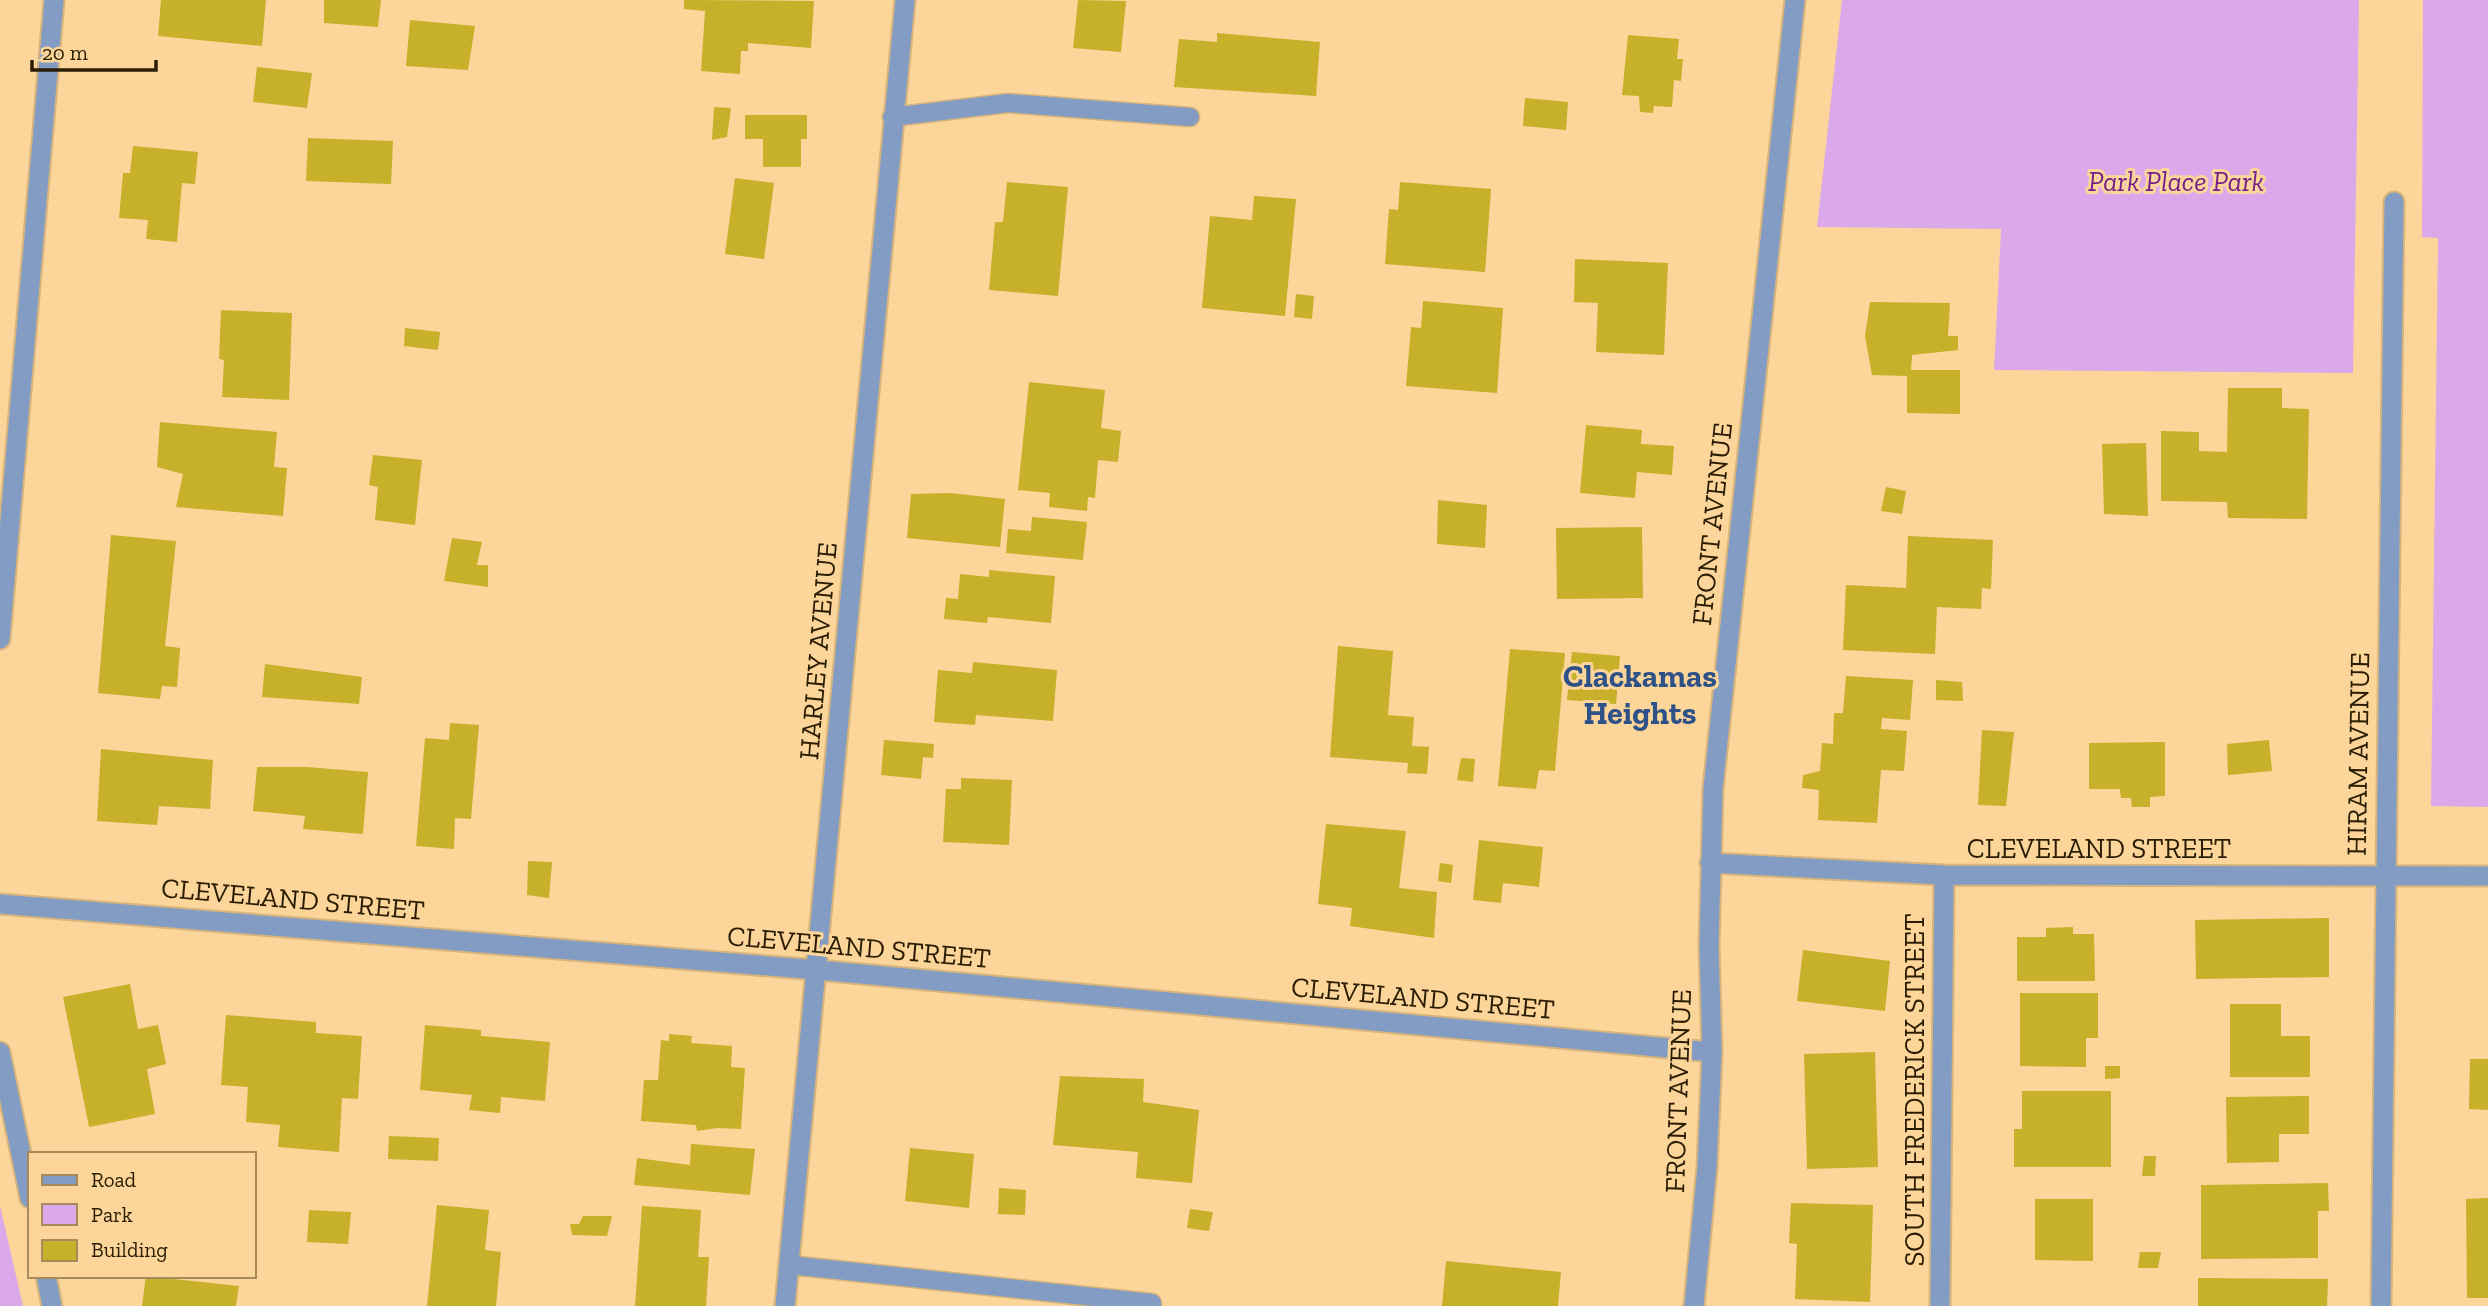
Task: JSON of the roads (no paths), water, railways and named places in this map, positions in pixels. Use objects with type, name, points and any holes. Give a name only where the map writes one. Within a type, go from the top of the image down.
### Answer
[{"type":"street","points":[[0,639],[54,0]]},
{"type":"street","name":"HARLEY AVENUE","points":[[785,1306],[818,970],[892,117],[905,0]]},
{"type":"street","name":"FRONT AVENUE","points":[[1694,1306],[1707,1167],[1712,1052],[1710,863],[1718,734],[1795,0]]},
{"type":"street","name":"HIRAM AVENUE","points":[[2381,1306],[2394,202]]},
{"type":"street","name":"CLEVELAND STREET","points":[[1710,863],[1944,875],[2488,876]]},
{"type":"street","name":"SOUTH FREDERICK STREET","points":[[1940,1306],[1944,875]]},
{"type":"street","name":"CLEVELAND STREET","points":[[0,904],[818,970],[1712,1052]]},
{"type":"street","points":[[0,1052],[28,1188]]},
{"type":"street","points":[[46,1278],[52,1306]]},
{"type":"lane","points":[[892,117],[1008,103],[1190,117]]},
{"type":"lane","points":[[789,1265],[1037,1298],[1152,1303],[1152,1306]]},
{"type":"district","name":"Clackamas Heights","points":[[1640,694]]},
{"type":"park label","name":"Park Place Park","points":[[2176,181]]}]
